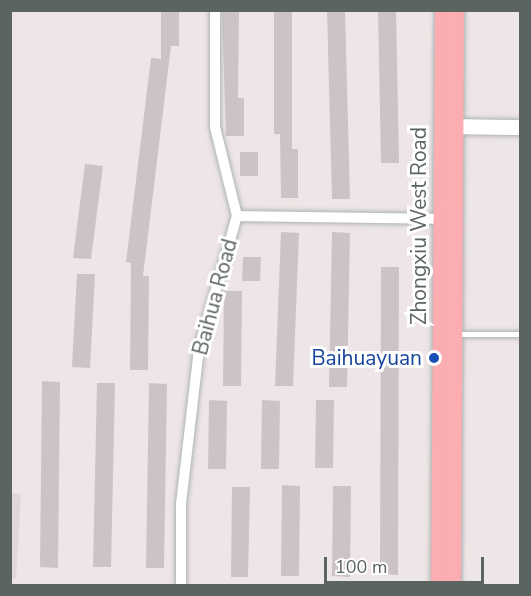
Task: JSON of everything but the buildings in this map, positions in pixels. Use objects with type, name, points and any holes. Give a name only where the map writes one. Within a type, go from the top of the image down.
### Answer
[{"type":"main road","name":"Zhongxiu West Road","points":[[443,10],[453,585]]},
{"type":"main road","name":"Zhongxiu West Road","points":[[448,219],[455,126],[456,10]]},
{"type":"main road","name":"Zhongxiu West Road","points":[[439,585],[448,334]]},
{"type":"street","name":"Baihua Road","points":[[181,585],[181,504],[199,349],[237,216],[215,127],[215,10]]},
{"type":"street","points":[[455,126],[520,127]]},
{"type":"street","points":[[237,216],[448,219]]},
{"type":"lane","points":[[448,334],[520,334]]},
{"type":"shaded area","points":[[11,493],[21,494],[16,578],[11,578]]},
{"type":"place","name":"Baihuayuan","points":[[434,358]]}]
